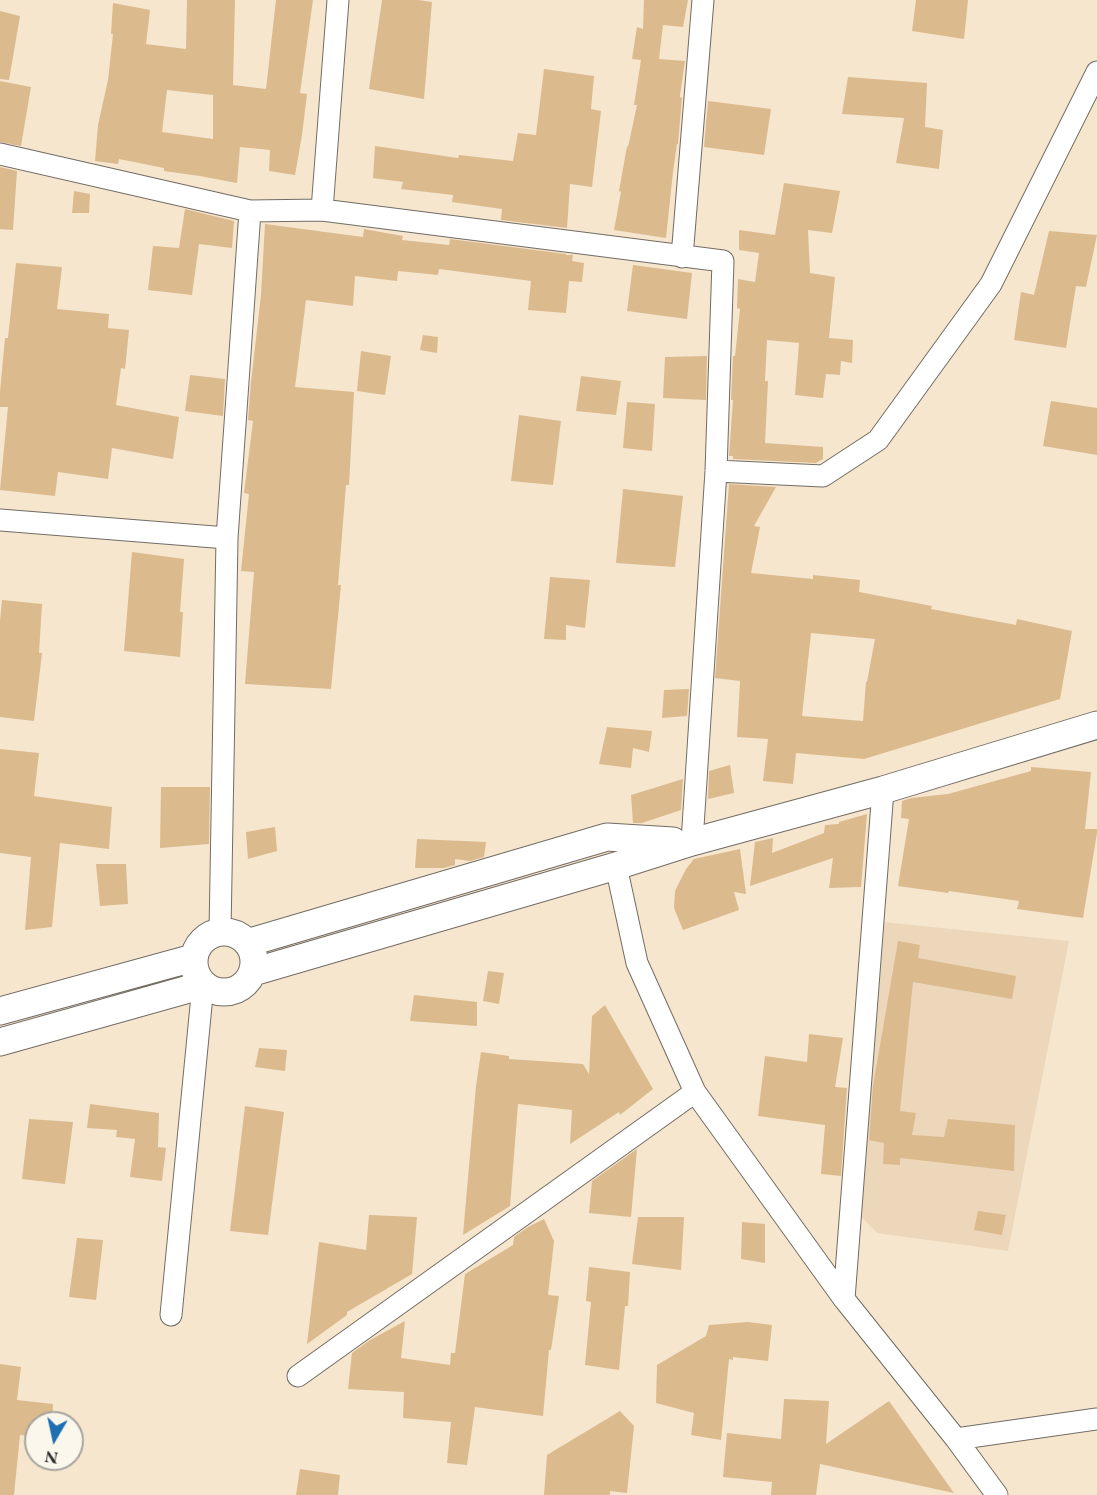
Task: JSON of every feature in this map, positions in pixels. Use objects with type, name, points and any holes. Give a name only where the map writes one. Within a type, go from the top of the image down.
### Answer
[{"type":"street","points":[[322,210],[338,0]]},
{"type":"street","points":[[682,256],[703,0]]},
{"type":"street","points":[[716,471],[823,476],[878,440],[991,284],[1097,72]]},
{"type":"street","points":[[0,154],[250,211],[322,210],[723,261],[716,471],[692,842]]},
{"type":"street","points":[[220,932],[227,538],[250,211]]},
{"type":"street","points":[[0,520],[227,538]]},
{"type":"street","points":[[253,972],[692,842],[883,790],[1097,725]]},
{"type":"street","points":[[844,1299],[883,790]]},
{"type":"street","points":[[247,943],[607,837],[692,842]]},
{"type":"street","points":[[616,866],[637,963],[695,1092],[844,1299],[956,1439],[997,1495]]},
{"type":"street","points":[[230,932],[247,943],[252,952],[253,972],[240,988],[220,993],[203,985],[196,977],[193,958],[196,949],[210,935],[230,932]]},
{"type":"street","points":[[0,1011],[193,958]]},
{"type":"street","points":[[0,1042],[203,985]]},
{"type":"street","points":[[171,1315],[203,985]]},
{"type":"street","points":[[298,1376],[695,1092]]},
{"type":"street","points":[[956,1439],[1097,1419]]},
{"type":"shaded area","points":[[883,922],[1069,941],[1008,1251],[877,1233],[859,1215]]},
{"type":"building","points":[[187,0],[235,0],[233,85],[266,89],[276,0],[313,0],[300,93],[307,94],[295,175],[269,171],[270,150],[240,147],[237,183],[164,171],[164,168],[119,159],[118,164],[95,161],[98,125],[108,80],[113,34],[111,34],[113,3],[150,10],[146,44],[186,49]],"holes":[[[167,90],[213,95],[213,139],[162,132]]]},
{"type":"building","points":[[382,0],[432,2],[424,99],[369,89]]},
{"type":"building","points":[[644,0],[688,0],[683,27],[663,25],[659,59],[685,61],[680,95],[682,98],[678,144],[666,238],[614,230],[627,146],[637,105],[634,105],[641,60],[632,59],[637,27],[643,29]]},
{"type":"building","points":[[916,0],[968,0],[964,39],[912,31]]},
{"type":"building","points":[[0,11],[20,16],[9,80],[0,79]]},
{"type":"building","points":[[544,69],[594,76],[591,109],[601,111],[592,187],[570,184],[567,228],[501,220],[502,209],[452,202],[453,195],[401,189],[403,182],[373,178],[375,146],[458,158],[459,155],[513,161],[518,133],[536,135]]},
{"type":"building","points":[[848,77],[927,83],[925,127],[943,130],[939,169],[896,163],[904,118],[842,114]]},
{"type":"building","points":[[0,81],[31,87],[21,146],[0,142]]},
{"type":"building","points":[[708,101],[771,109],[764,155],[704,147]]},
{"type":"building","points":[[0,167],[17,171],[13,230],[0,229]]},
{"type":"building","points":[[784,183],[840,191],[832,233],[808,230],[810,273],[835,277],[829,338],[853,340],[852,363],[841,361],[840,375],[826,374],[823,398],[795,395],[799,343],[767,340],[765,443],[823,447],[823,459],[816,463],[733,459],[733,456],[729,456],[733,356],[735,356],[740,309],[737,308],[738,279],[755,282],[759,253],[739,250],[739,230],[775,235]]},
{"type":"building","points":[[74,191],[90,194],[89,213],[72,213]]},
{"type":"building","points":[[185,209],[234,221],[232,248],[199,244],[192,295],[148,290],[153,246],[179,248]]},
{"type":"building","points":[[265,224],[363,237],[364,229],[403,236],[402,240],[449,245],[450,239],[573,255],[572,261],[584,263],[582,282],[569,281],[566,313],[528,310],[531,281],[439,269],[438,275],[398,271],[397,281],[355,276],[353,306],[306,300],[295,387],[354,392],[349,485],[346,485],[338,585],[341,585],[331,689],[245,684],[254,572],[241,571],[249,494],[244,493],[253,421],[248,420],[261,295]]},
{"type":"building","points":[[1049,231],[1097,235],[1086,287],[1076,286],[1066,348],[1014,340],[1021,292],[1034,295]]},
{"type":"building","points":[[16,263],[62,267],[57,309],[109,314],[108,328],[129,330],[125,369],[121,368],[116,405],[179,417],[173,459],[112,448],[108,479],[58,472],[55,496],[0,490],[8,407],[0,407],[0,392]]},
{"type":"building","points":[[633,265],[692,273],[687,319],[627,311]]},
{"type":"building","points":[[423,335],[438,337],[437,353],[420,350]]},
{"type":"building","points":[[361,351],[391,356],[385,395],[357,391]]},
{"type":"building","points":[[707,356],[706,400],[663,398],[665,357]]},
{"type":"building","points":[[190,375],[225,379],[223,416],[185,411]]},
{"type":"building","points":[[581,376],[621,381],[616,415],[576,411]]},
{"type":"building","points":[[1051,401],[1097,408],[1097,455],[1043,446]]},
{"type":"building","points":[[627,402],[655,404],[652,451],[623,448]]},
{"type":"building","points":[[519,415],[561,421],[553,485],[511,481]]},
{"type":"building","points":[[729,484],[776,487],[754,526],[760,527],[751,573],[813,579],[813,575],[860,580],[859,592],[932,606],[931,609],[1016,625],[1017,619],[1072,631],[1060,699],[864,759],[796,753],[793,784],[763,781],[768,739],[737,737],[740,681],[715,678]],"holes":[[[811,633],[875,639],[866,682],[863,721],[802,716]]]},
{"type":"building","points":[[623,489],[683,496],[675,567],[616,563]]},
{"type":"building","points":[[132,552],[184,559],[180,612],[183,612],[180,657],[124,651]]},
{"type":"building","points":[[550,577],[590,580],[585,628],[566,625],[566,640],[544,639]]},
{"type":"building","points":[[2,600],[42,604],[39,653],[42,653],[34,721],[0,717]]},
{"type":"building","points":[[689,689],[687,716],[662,718],[664,690]]},
{"type":"building","points":[[607,727],[652,731],[649,752],[633,748],[631,768],[599,764]]},
{"type":"building","points":[[0,749],[39,753],[34,796],[112,807],[109,849],[60,843],[52,927],[25,930],[31,857],[0,853]]},
{"type":"building","points":[[730,765],[734,793],[708,799],[709,771]]},
{"type":"building","points":[[1031,767],[1091,772],[1085,829],[1097,829],[1097,833],[1083,918],[1017,909],[1019,901],[898,886],[909,819],[901,818],[902,801],[948,794],[1031,771]]},
{"type":"building","points":[[683,779],[681,810],[642,823],[633,823],[631,795]]},
{"type":"building","points":[[161,787],[210,787],[209,844],[160,848]]},
{"type":"building","points":[[867,814],[861,887],[829,888],[833,858],[750,886],[755,842],[773,838],[772,853],[824,833],[825,825],[839,824],[839,822]]},
{"type":"building","points":[[275,827],[277,851],[248,859],[246,832]]},
{"type":"building","points":[[417,839],[486,842],[484,857],[470,861],[455,859],[455,865],[444,868],[415,868]]},
{"type":"building","points":[[740,849],[746,894],[734,892],[739,910],[683,930],[674,908],[675,891],[686,869],[694,859]]},
{"type":"building","points":[[96,864],[126,864],[128,904],[100,906]]},
{"type":"building","points":[[898,941],[920,945],[918,958],[1016,976],[1012,999],[913,982],[900,1111],[916,1113],[912,1135],[944,1137],[948,1119],[1015,1125],[1014,1171],[900,1158],[900,1165],[883,1164],[884,1143],[869,1140],[873,1086]]},
{"type":"building","points":[[488,971],[504,973],[499,1004],[483,1001]]},
{"type":"building","points":[[414,995],[477,1002],[477,1026],[410,1021]]},
{"type":"building","points":[[605,1005],[653,1089],[620,1115],[619,1112],[570,1144],[572,1110],[518,1104],[510,1206],[463,1235],[481,1052],[509,1056],[509,1059],[583,1064],[589,1074],[592,1016]]},
{"type":"building","points":[[809,1034],[843,1038],[835,1087],[847,1088],[841,1176],[821,1174],[825,1125],[758,1116],[765,1056],[807,1062]]},
{"type":"building","points":[[259,1048],[287,1050],[285,1071],[255,1067]]},
{"type":"building","points":[[90,1104],[159,1113],[158,1147],[166,1148],[162,1181],[130,1177],[135,1139],[116,1137],[117,1130],[87,1128]]},
{"type":"building","points":[[245,1106],[284,1112],[268,1235],[230,1231]]},
{"type":"building","points":[[29,1119],[73,1122],[65,1184],[22,1179]]},
{"type":"building","points":[[637,1149],[631,1217],[589,1213],[592,1181]]},
{"type":"building","points":[[978,1211],[1006,1215],[1002,1235],[974,1230]]},
{"type":"building","points":[[369,1215],[417,1217],[412,1274],[347,1312],[347,1315],[307,1344],[319,1242],[366,1250]]},
{"type":"building","points":[[638,1217],[684,1217],[681,1270],[632,1264]]},
{"type":"building","points":[[544,1219],[554,1241],[548,1295],[559,1296],[551,1350],[549,1350],[543,1416],[475,1407],[467,1465],[447,1463],[451,1422],[403,1418],[404,1392],[348,1389],[352,1353],[370,1340],[405,1321],[401,1358],[450,1365],[451,1353],[455,1353],[465,1274],[513,1245],[514,1237]]},
{"type":"building","points":[[742,1222],[765,1224],[765,1263],[741,1259]]},
{"type":"building","points":[[77,1238],[103,1240],[96,1300],[69,1297]]},
{"type":"building","points":[[589,1267],[630,1272],[628,1306],[625,1306],[619,1370],[585,1365],[591,1302],[586,1301]]},
{"type":"building","points":[[748,1322],[772,1325],[768,1361],[733,1357],[733,1360],[729,1359],[721,1440],[691,1435],[694,1413],[656,1403],[657,1365],[706,1336],[709,1325]]},
{"type":"building","points":[[0,1364],[21,1367],[17,1400],[53,1404],[53,1411],[24,1411],[24,1436],[20,1435],[14,1495],[0,1495]]},
{"type":"building","points":[[784,1399],[829,1401],[826,1444],[889,1401],[954,1493],[820,1464],[816,1495],[771,1495],[772,1482],[723,1477],[727,1433],[781,1439]]},
{"type":"building","points":[[620,1411],[634,1426],[627,1493],[610,1491],[610,1495],[544,1495],[547,1455]]},
{"type":"building","points":[[300,1469],[340,1475],[338,1495],[296,1495]]}]
